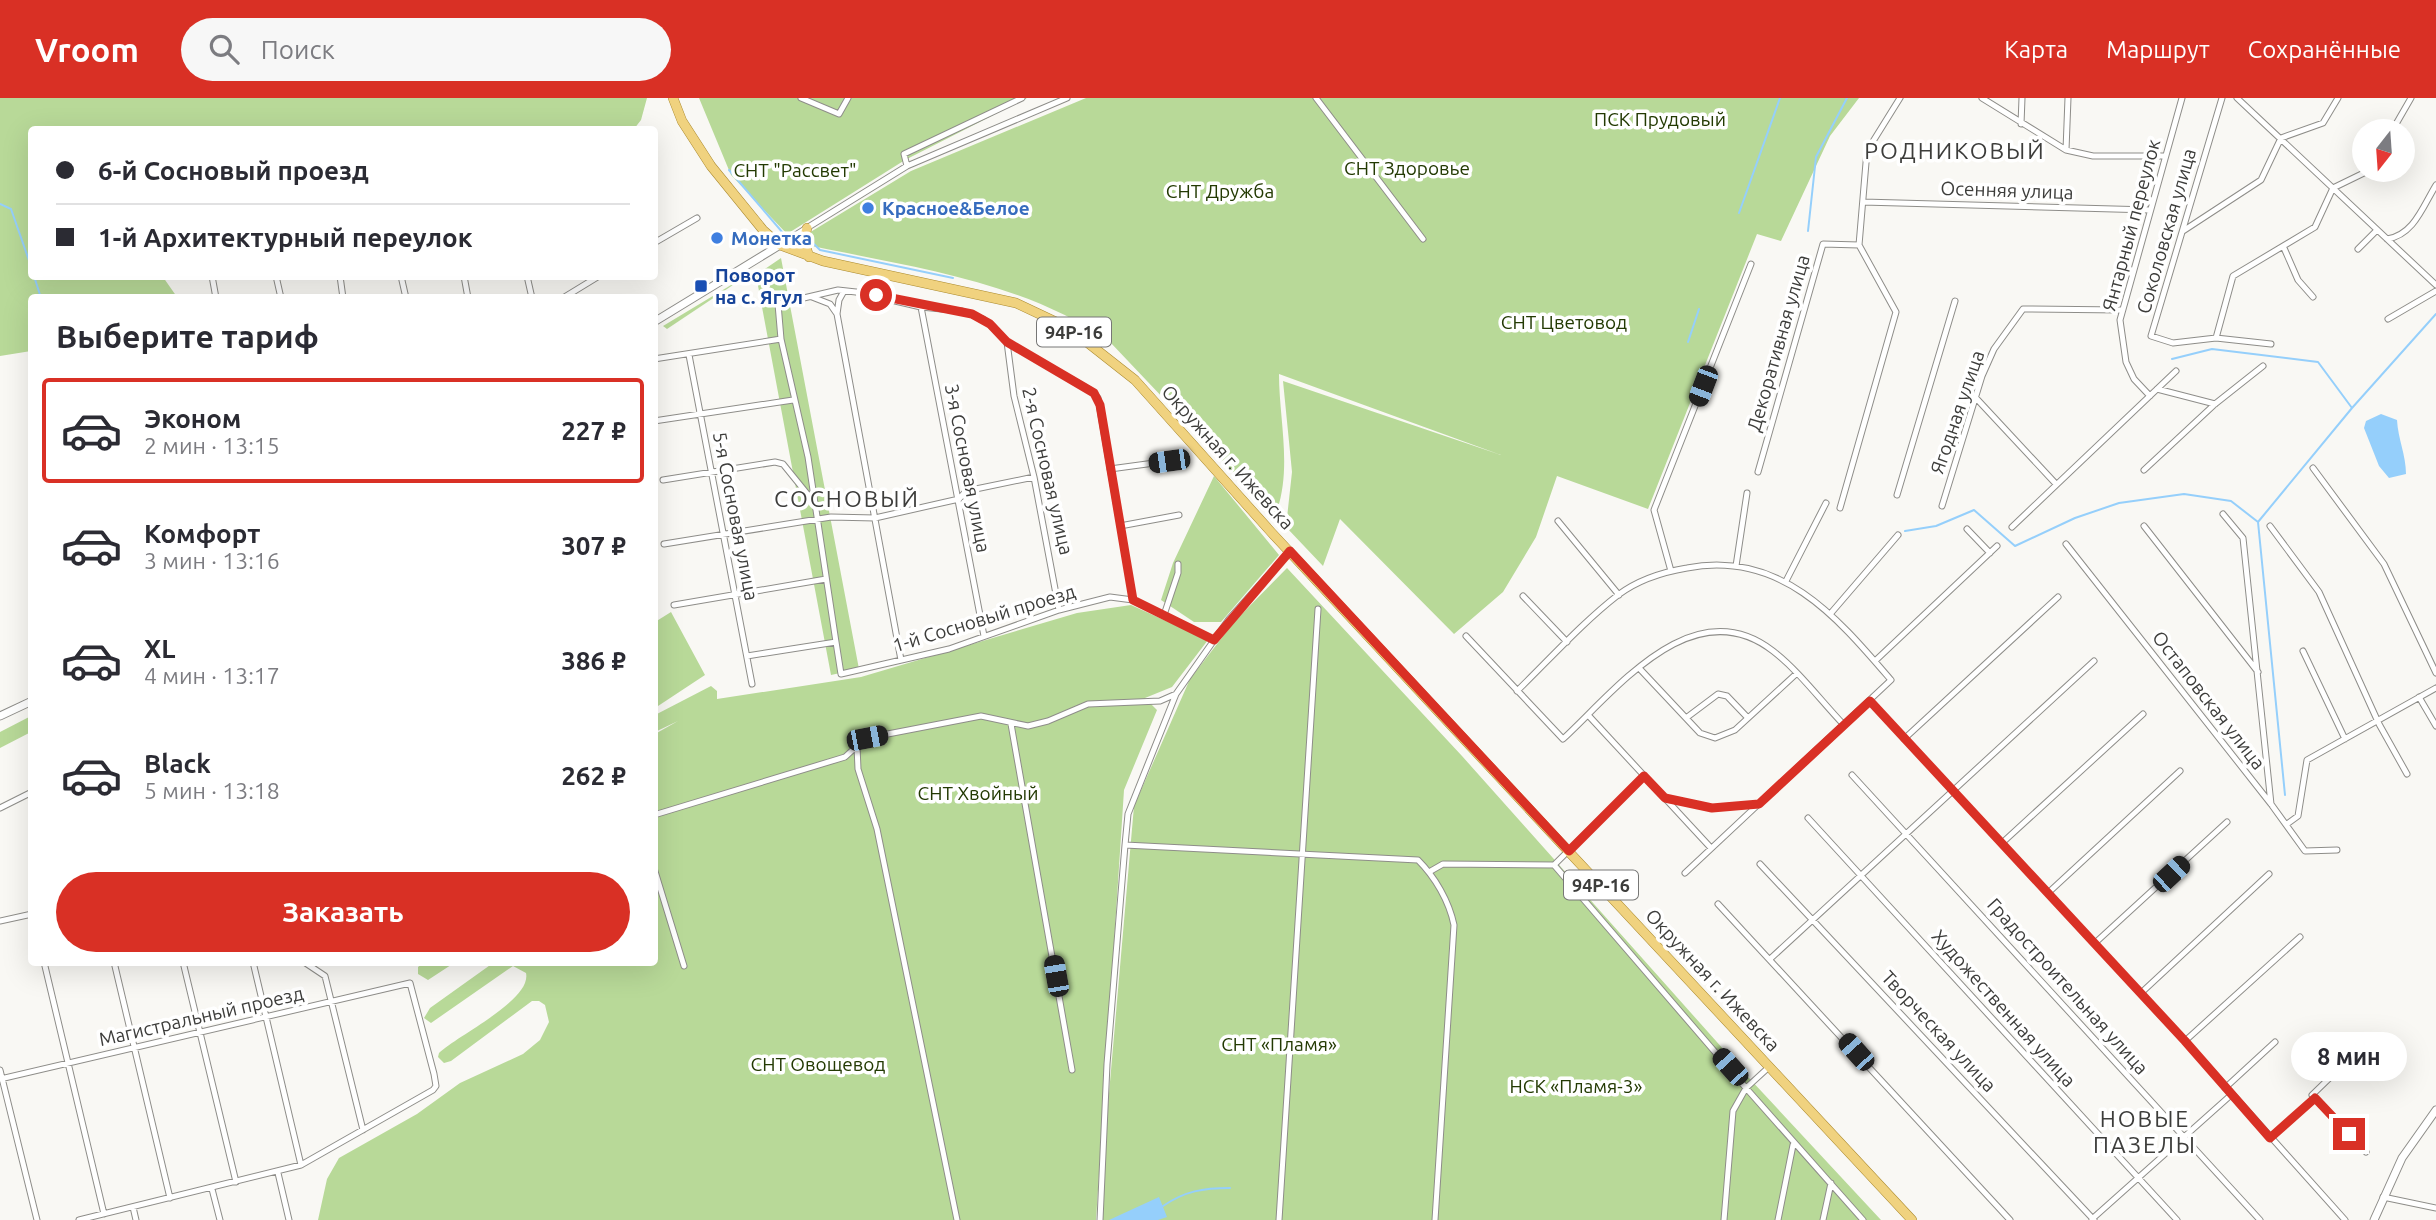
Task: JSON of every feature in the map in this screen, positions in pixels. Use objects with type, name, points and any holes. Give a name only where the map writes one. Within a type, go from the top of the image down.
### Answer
[{"type":"main road","name":"Окружная г. Ижевска","points":[[673,98],[682,121],[711,166],[763,230],[780,245],[809,257],[1016,303],[1069,328],[1135,380],[1290,551],[1912,1220]]},
{"type":"main road","points":[[807,228],[804,240],[809,257]]},
{"type":"street","points":[[801,98],[839,114],[848,98]]},
{"type":"street","points":[[907,166],[904,154],[1022,98]]},
{"type":"street","points":[[658,320],[907,166],[1067,98]]},
{"type":"street","points":[[1316,98],[1423,239]]},
{"type":"street","points":[[1840,508],[1896,312],[1859,245],[1867,151],[1900,98]]},
{"type":"street","points":[[1982,98],[2066,150],[2093,156],[2165,156]]},
{"type":"street","points":[[2021,124],[2022,98]]},
{"type":"street","points":[[2066,150],[2068,98]]},
{"type":"street","name":"Янтарный переулок","points":[[2150,396],[2134,379],[2126,362],[2121,345],[2122,310],[2182,98]]},
{"type":"street","name":"Соколовская улица","points":[[2222,98],[2151,336],[2174,343],[2216,338],[2271,344]]},
{"type":"street","points":[[2237,98],[2436,285]]},
{"type":"street","points":[[2182,231],[2261,180],[2281,138],[2323,123],[2338,98]]},
{"type":"street","points":[[2399,119],[2411,98]]},
{"type":"street","points":[[2216,338],[2233,276],[2284,248],[2315,227],[2333,188],[2352,179]]},
{"type":"street","points":[[2387,239],[2399,237],[2410,228],[2436,184]]},
{"type":"street","name":"Осенняя улица","points":[[1863,202],[2150,210]]},
{"type":"street","points":[[658,241],[697,218]]},
{"type":"street","points":[[2358,249],[2377,230]]},
{"type":"street","name":"Декоративная улица","points":[[1758,472],[1823,244],[1859,245]]},
{"type":"street","points":[[2284,248],[2298,280],[2313,296]]},
{"type":"street","points":[[1671,570],[1654,510],[1751,264]]},
{"type":"street","points":[[569,294],[589,280]]},
{"type":"street","points":[[747,656],[836,642],[808,457],[781,339],[778,304],[844,291],[972,314],[990,324],[1007,342],[1094,393],[1100,405],[1133,600],[1214,640]]},
{"type":"street","points":[[844,291],[839,300],[837,314],[901,660]]},
{"type":"street","points":[[2388,319],[2436,291]]},
{"type":"street","points":[[808,296],[831,304],[837,314]]},
{"type":"street","points":[[1897,495],[1955,301]]},
{"type":"street","name":"3-я Сосновая улица","points":[[921,306],[984,636]]},
{"type":"street","name":"Ягодная улица","points":[[1942,506],[1975,397],[1991,356],[2023,309],[2122,310]]},
{"type":"street","points":[[658,359],[781,339]]},
{"type":"street","name":"2-я Сосновая улица","points":[[1007,342],[1014,396],[1034,477],[1059,610]]},
{"type":"street","name":"5-я Сосновая улица","points":[[689,355],[752,684]]},
{"type":"street","points":[[2144,470],[2215,404],[2263,366]]},
{"type":"street","points":[[2011,527],[2176,371]]},
{"type":"street","points":[[2157,389],[2215,404]]},
{"type":"street","points":[[1975,397],[2056,484]]},
{"type":"street","points":[[658,420],[793,400]]},
{"type":"street","points":[[1110,470],[1169,461]]},
{"type":"street","points":[[663,480],[778,463],[814,502]]},
{"type":"street","points":[[2314,468],[2384,564],[2436,673]]},
{"type":"street","points":[[664,544],[723,532],[847,515],[875,518],[958,499],[966,491],[1034,477]]},
{"type":"street","points":[[1736,566],[1747,493]]},
{"type":"street","points":[[1786,581],[1826,503]]},
{"type":"street","points":[[2223,514],[2242,538],[2271,804]]},
{"type":"street","points":[[1120,526],[1179,515]]},
{"type":"street","points":[[1558,521],[1619,595]]},
{"type":"street","points":[[2144,526],[2258,672]]},
{"type":"street","points":[[2270,526],[2319,592],[2378,722],[2407,774]]},
{"type":"street","points":[[1967,529],[1990,552]]},
{"type":"street","points":[[1831,613],[1898,535]]},
{"type":"street","name":"Остаповская улица","points":[[2066,544],[2287,824],[2305,851],[2337,850]]},
{"type":"street","points":[[1875,661],[1997,546]]},
{"type":"street","points":[[1100,1220],[1107,1064],[1128,814],[1176,694],[1214,640],[1290,551]]},
{"type":"street","points":[[1164,615],[1178,573],[1178,564]]},
{"type":"street","points":[[1517,691],[1619,595],[1644,580],[1671,570],[1702,565],[1736,566],[1786,581],[1831,613],[1891,680],[1685,873]]},
{"type":"street","points":[[674,605],[826,579]]},
{"type":"street","points":[[1523,596],[1567,642]]},
{"type":"street","name":"1-й Сосновый проезд","points":[[836,642],[841,674],[901,660],[984,636],[1059,610],[1110,597],[1133,600]]},
{"type":"street","points":[[1905,739],[2058,597]]},
{"type":"street","points":[[1279,1220],[1318,609]]},
{"type":"street","points":[[1466,636],[1563,739],[1639,668],[1676,640],[1715,632],[1743,636],[1773,650],[1843,725]]},
{"type":"street","points":[[2303,651],[2345,739]]},
{"type":"street","points":[[1770,959],[1951,790],[2095,661]]},
{"type":"street","points":[[1639,668],[1700,733],[1714,738],[1730,734],[1796,674]]},
{"type":"street","points":[[2287,824],[2298,816],[2307,760],[2436,688]]},
{"type":"street","points":[[658,814],[845,757],[867,738],[981,716],[1028,726],[1048,721],[1088,704],[1160,701],[1176,694]]},
{"type":"street","points":[[1686,718],[1717,694],[1727,696],[1748,719]]},
{"type":"street","points":[[2419,697],[2436,726]]},
{"type":"street","points":[[1870,701],[2185,1041],[2344,1220]]},
{"type":"street","points":[[0,716],[28,703]]},
{"type":"street","points":[[2002,843],[2143,714]]},
{"type":"street","points":[[1588,715],[1711,848]]},
{"type":"street","points":[[1011,724],[1072,1070]]},
{"type":"street","points":[[857,747],[858,769],[877,829],[957,1220]]},
{"type":"street","points":[[2048,893],[2180,771]]},
{"type":"street","name":"Градостроительная улица","points":[[1852,775],[2260,1220]]},
{"type":"street","points":[[1429,872],[1443,864],[1554,864],[1644,776]]},
{"type":"street","points":[[0,808],[28,794]]},
{"type":"street","points":[[1665,798],[1712,808],[1759,804]]},
{"type":"street","name":"Художественная улица","points":[[1808,818],[2177,1220]]},
{"type":"street","points":[[2095,943],[2227,822]]},
{"type":"street","points":[[1125,845],[1418,860],[1429,872],[1454,925],[1435,1220]]},
{"type":"street","points":[[1554,864],[1793,1144],[1863,1220]]},
{"type":"street","name":"Творческая улица","points":[[1760,864],[2093,1219]]},
{"type":"street","points":[[2141,993],[2269,874]]},
{"type":"street","points":[[658,881],[684,966]]},
{"type":"street","points":[[1718,904],[2010,1220]]},
{"type":"street","points":[[0,921],[28,915]]},
{"type":"street","points":[[2185,1041],[2300,937]]},
{"type":"street","points":[[45,966],[104,1214]]},
{"type":"street","points":[[115,966],[170,1199]]},
{"type":"street","points":[[184,966],[236,1182]]},
{"type":"street","points":[[254,966],[301,1166]]},
{"type":"street","points":[[79,1220],[301,1166],[363,1130],[325,976],[310,966]]},
{"type":"street","name":"Магистральный проезд","points":[[1,1079],[410,983],[435,1088],[363,1130]]},
{"type":"street","points":[[2225,1088],[2275,1042]]},
{"type":"street","points":[[1724,1220],[1733,1111],[1746,1088],[1769,1067]]},
{"type":"street","points":[[2340,1068],[2312,1094],[2366,1153]]},
{"type":"street","points":[[0,1070],[37,1220]]},
{"type":"street","points":[[2093,1219],[2231,1095]]},
{"type":"street","points":[[2270,1138],[2315,1098]]},
{"type":"street","points":[[2374,1220],[2407,1149],[2436,1110]]},
{"type":"street","points":[[1778,1220],[1793,1144]]},
{"type":"street","points":[[278,1173],[289,1220]]},
{"type":"street","points":[[1824,1220],[1831,1183]]},
{"type":"street","points":[[212,1189],[220,1220]]},
{"type":"street","points":[[2383,1197],[2436,1208]]},
{"type":"street","points":[[133,1207],[136,1220]]},
{"type":"green space","points":[[0,98],[647,98],[641,120],[636,126],[28,126],[28,280],[165,280],[175,294],[28,294],[28,351],[0,356]]},
{"type":"green space","name":"СНТ \"Рассвет\"","points":[[699,98],[1027,98],[905,160],[787,234],[731,175]]},
{"type":"green space","points":[[1086,98],[1859,98],[1830,136],[1781,241],[1757,234],[1648,509],[1557,476],[1536,537],[1503,592],[1454,634],[1340,519],[1323,566],[1286,527],[1292,472],[1283,381],[1501,455],[1279,374],[1284,463],[1275,516],[1110,342],[1075,320],[1038,303],[958,277],[794,242],[911,171]]},
{"type":"green space","points":[[781,258],[859,669],[831,675],[756,275]]},
{"type":"green space","points":[[751,273],[667,329],[663,326]]},
{"type":"green space","points":[[1214,476],[1279,555],[1221,622],[1194,622],[1161,600],[1173,563]]},
{"type":"green space","name":"СНТ «Пламя»","points":[[1287,568],[1462,756],[1749,1078],[1881,1220],[1098,1220],[1134,806],[1190,679],[1234,622]]},
{"type":"green space","points":[[1131,605],[1208,640],[1172,687],[1145,698],[1157,710],[1124,790],[1096,1220],[318,1220],[327,1179],[339,1158],[417,1114],[460,1083],[523,1054],[540,1040],[549,1022],[545,1005],[532,1001],[451,1061],[444,1063],[438,1057],[439,1053],[518,994],[525,983],[526,973],[513,966],[658,966],[658,732],[678,721],[658,731],[658,713],[711,686],[717,691],[717,699],[861,677],[1077,613]]},
{"type":"green space","points":[[671,612],[705,675],[658,706],[658,620]]},
{"type":"green space","points":[[28,718],[28,734],[0,748],[0,732]]},
{"type":"green space","points":[[449,966],[428,980],[418,974],[418,967]]},
{"type":"green space","points":[[489,966],[513,966],[431,1023],[424,1018],[430,1008]]},
{"type":"water","points":[[2381,414],[2397,420],[2406,474],[2389,478],[2379,466],[2364,428],[2366,421]]},
{"type":"water","points":[[1159,1197],[1167,1217],[1158,1220],[1109,1220]]},
{"type":"waterway","points":[[1739,213],[1780,98]]},
{"type":"waterway","points":[[1808,231],[1816,157],[1847,98]]},
{"type":"waterway","points":[[729,170],[783,233]]},
{"type":"waterway","points":[[0,204],[11,209],[28,258]]},
{"type":"waterway","points":[[814,244],[820,250],[953,278]]},
{"type":"waterway","points":[[35,280],[40,294]]},
{"type":"waterway","points":[[1688,342],[1699,309]]},
{"type":"waterway","points":[[2285,795],[2258,522],[2352,408],[2436,314]]},
{"type":"waterway","points":[[2172,359],[2212,349],[2318,362],[2352,408]]},
{"type":"waterway","points":[[1905,531],[1936,526],[1974,510],[2015,546],[2075,518],[2119,503],[2184,494],[2231,501],[2258,522]]},
{"type":"waterway","points":[[1163,1206],[1195,1191],[1230,1188]]},
{"type":"place","name":"Красное&Белое","points":[[868,208]]},
{"type":"place","name":"Монетка","points":[[717,238]]},
{"type":"place","name":"Поворот на с. Ягул","points":[[701,286]]},
{"type":"district","name":"РОДНИКОВЫЙ","points":[[1955,150]]},
{"type":"district","name":"СОСНОВЫЙ","points":[[847,498]]},
{"type":"district","name":"НОВЫЕ ПАЗЕЛЫ","points":[[2145,1131]]},
{"type":"route","points":[[876,295],[972,314],[990,324],[1007,342],[1094,393],[1100,405],[1133,600],[1214,640],[1229,619],[1290,551],[1569,851],[1644,776],[1665,798],[1726,809],[1759,804],[1870,701],[2185,1041],[2270,1138],[2315,1098],[2349,1134]]},
{"type":"park label","name":"ПСК Прудовый","points":[[1660,119]]},
{"type":"park label","name":"СНТ Здоровье","points":[[1407,168]]},
{"type":"park label","name":"СНТ Дружба","points":[[1220,191]]},
{"type":"park label","name":"СНТ Цветовод","points":[[1564,322]]},
{"type":"park label","name":"СНТ Хвойный","points":[[978,793]]},
{"type":"park label","name":"СНТ Овощевод","points":[[818,1064]]},
{"type":"park label","name":"НСК «Пламя-3»","points":[[1576,1086]]}]
